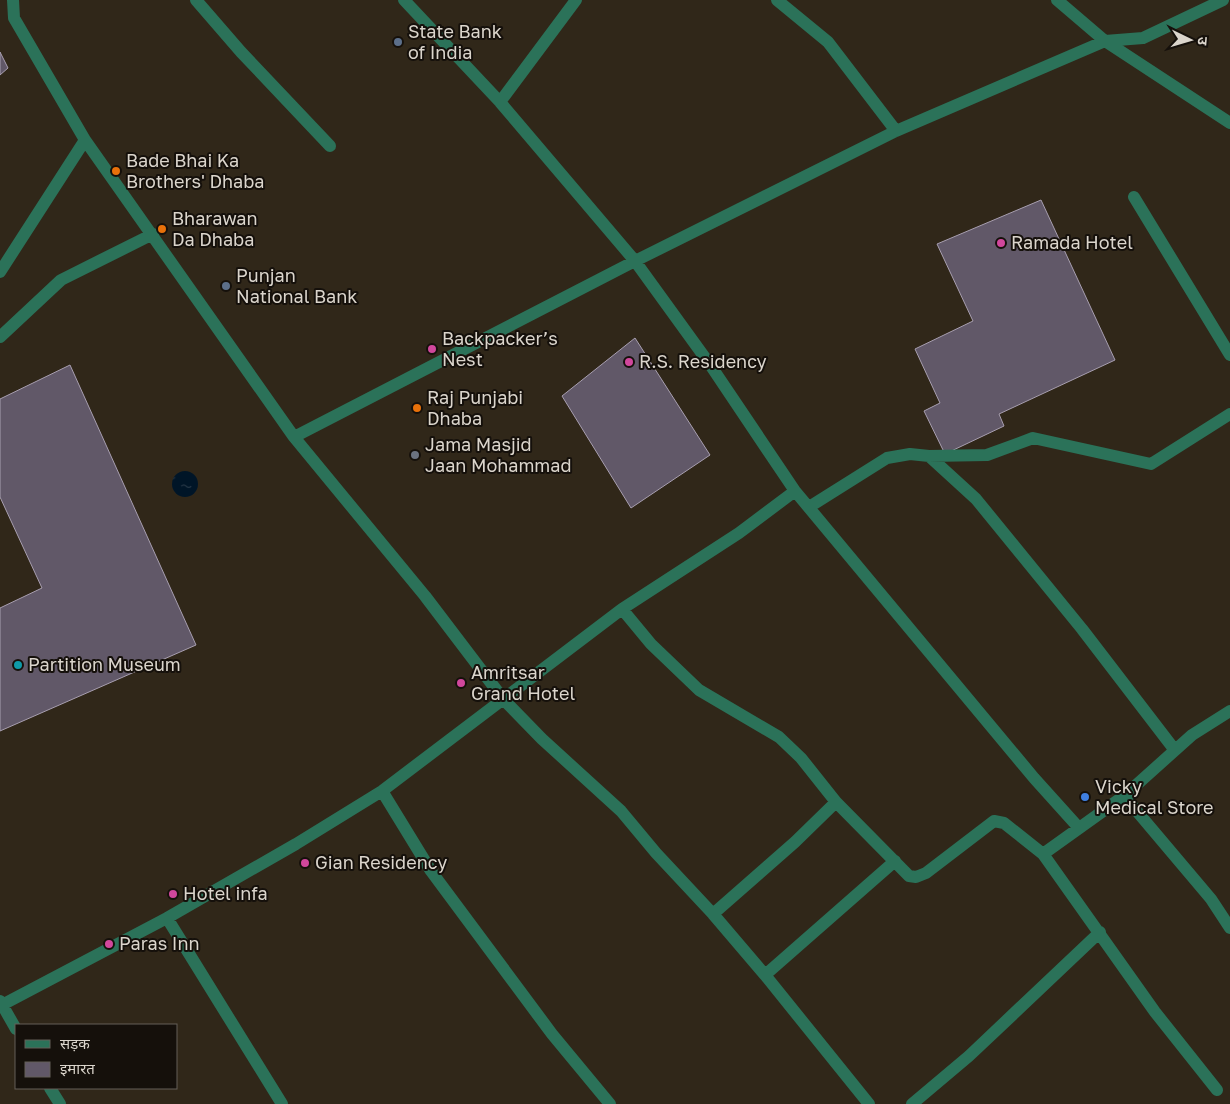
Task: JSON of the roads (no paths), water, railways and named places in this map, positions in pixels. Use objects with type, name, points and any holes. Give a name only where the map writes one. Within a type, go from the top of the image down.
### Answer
[{"type":"street","points":[[196,0],[241,52],[330,146]]},
{"type":"street","points":[[404,0],[500,102],[635,261],[711,366],[795,491],[1034,778],[1079,828]]},
{"type":"street","points":[[500,102],[576,0]]},
{"type":"street","points":[[777,0],[828,42],[896,131]]},
{"type":"street","points":[[1057,0],[1105,41],[1176,90],[1230,123]]},
{"type":"street","points":[[294,437],[635,261],[896,131],[1105,41],[1143,38],[1224,0]]},
{"type":"street","points":[[11,1],[14,18],[85,140],[294,437],[425,596],[504,700],[542,739],[622,811],[656,854],[713,914],[765,975],[869,1104]]},
{"type":"street","points":[[0,272],[85,140]]},
{"type":"street","points":[[1134,197],[1230,355]]},
{"type":"street","points":[[0,337],[61,280],[152,234]]},
{"type":"street","points":[[809,508],[888,458],[910,454],[929,456],[987,455],[1033,438],[1151,464],[1230,414]]},
{"type":"street","points":[[929,456],[976,499],[1082,629],[1174,749]]},
{"type":"street","points":[[15,1027],[1,1004],[167,918],[296,844],[382,791],[622,609],[739,533],[795,491]]},
{"type":"street","points":[[622,609],[651,644],[699,690],[779,737],[801,758],[836,802],[909,876],[921,875],[994,821],[1004,823],[1043,854],[1100,932],[1154,1012],[1217,1090]]},
{"type":"street","points":[[1043,854],[1124,796],[1174,749],[1230,711]]},
{"type":"street","points":[[382,791],[431,871],[552,1034],[610,1104]]},
{"type":"street","points":[[1124,796],[1211,899],[1230,928]]},
{"type":"street","points":[[713,914],[788,848],[836,802]]},
{"type":"street","points":[[765,975],[895,861]]},
{"type":"street","points":[[167,918],[282,1104]]},
{"type":"street","points":[[912,1104],[970,1056],[1100,932]]},
{"type":"street","points":[[51,1089],[60,1104]]},
{"type":"water","points":[[185,471],[194,475],[198,484],[194,493],[185,497],[176,493],[172,484],[176,475]]},
{"type":"place","name":"State Bank of India","points":[[398,42]]},
{"type":"place","name":"Bade Bhai Ka Brothers' Dhaba","points":[[116,171]]},
{"type":"place","name":"Bharawan Da Dhaba","points":[[162,229]]},
{"type":"place","name":"Ramada Hotel","points":[[1001,243]]},
{"type":"place","name":"Punjan National Bank","points":[[226,286]]},
{"type":"place","name":"Backpacker’s Nest","points":[[432,349]]},
{"type":"place","name":"R.S. Residency","points":[[629,362]]},
{"type":"place","name":"Raj Punjabi Dhaba","points":[[417,408]]},
{"type":"place","name":"Jama Masjid Jaan Mohammad","points":[[415,455]]},
{"type":"place","name":"Partition Museum","points":[[18,665]]},
{"type":"place","name":"Amritsar Grand Hotel","points":[[461,683]]},
{"type":"place","name":"Vicky Medical Store","points":[[1085,797]]},
{"type":"place","name":"Gian Residency","points":[[305,863]]},
{"type":"place","name":"Hotel infa","points":[[173,894]]},
{"type":"place","name":"Paras Inn","points":[[109,944]]}]
